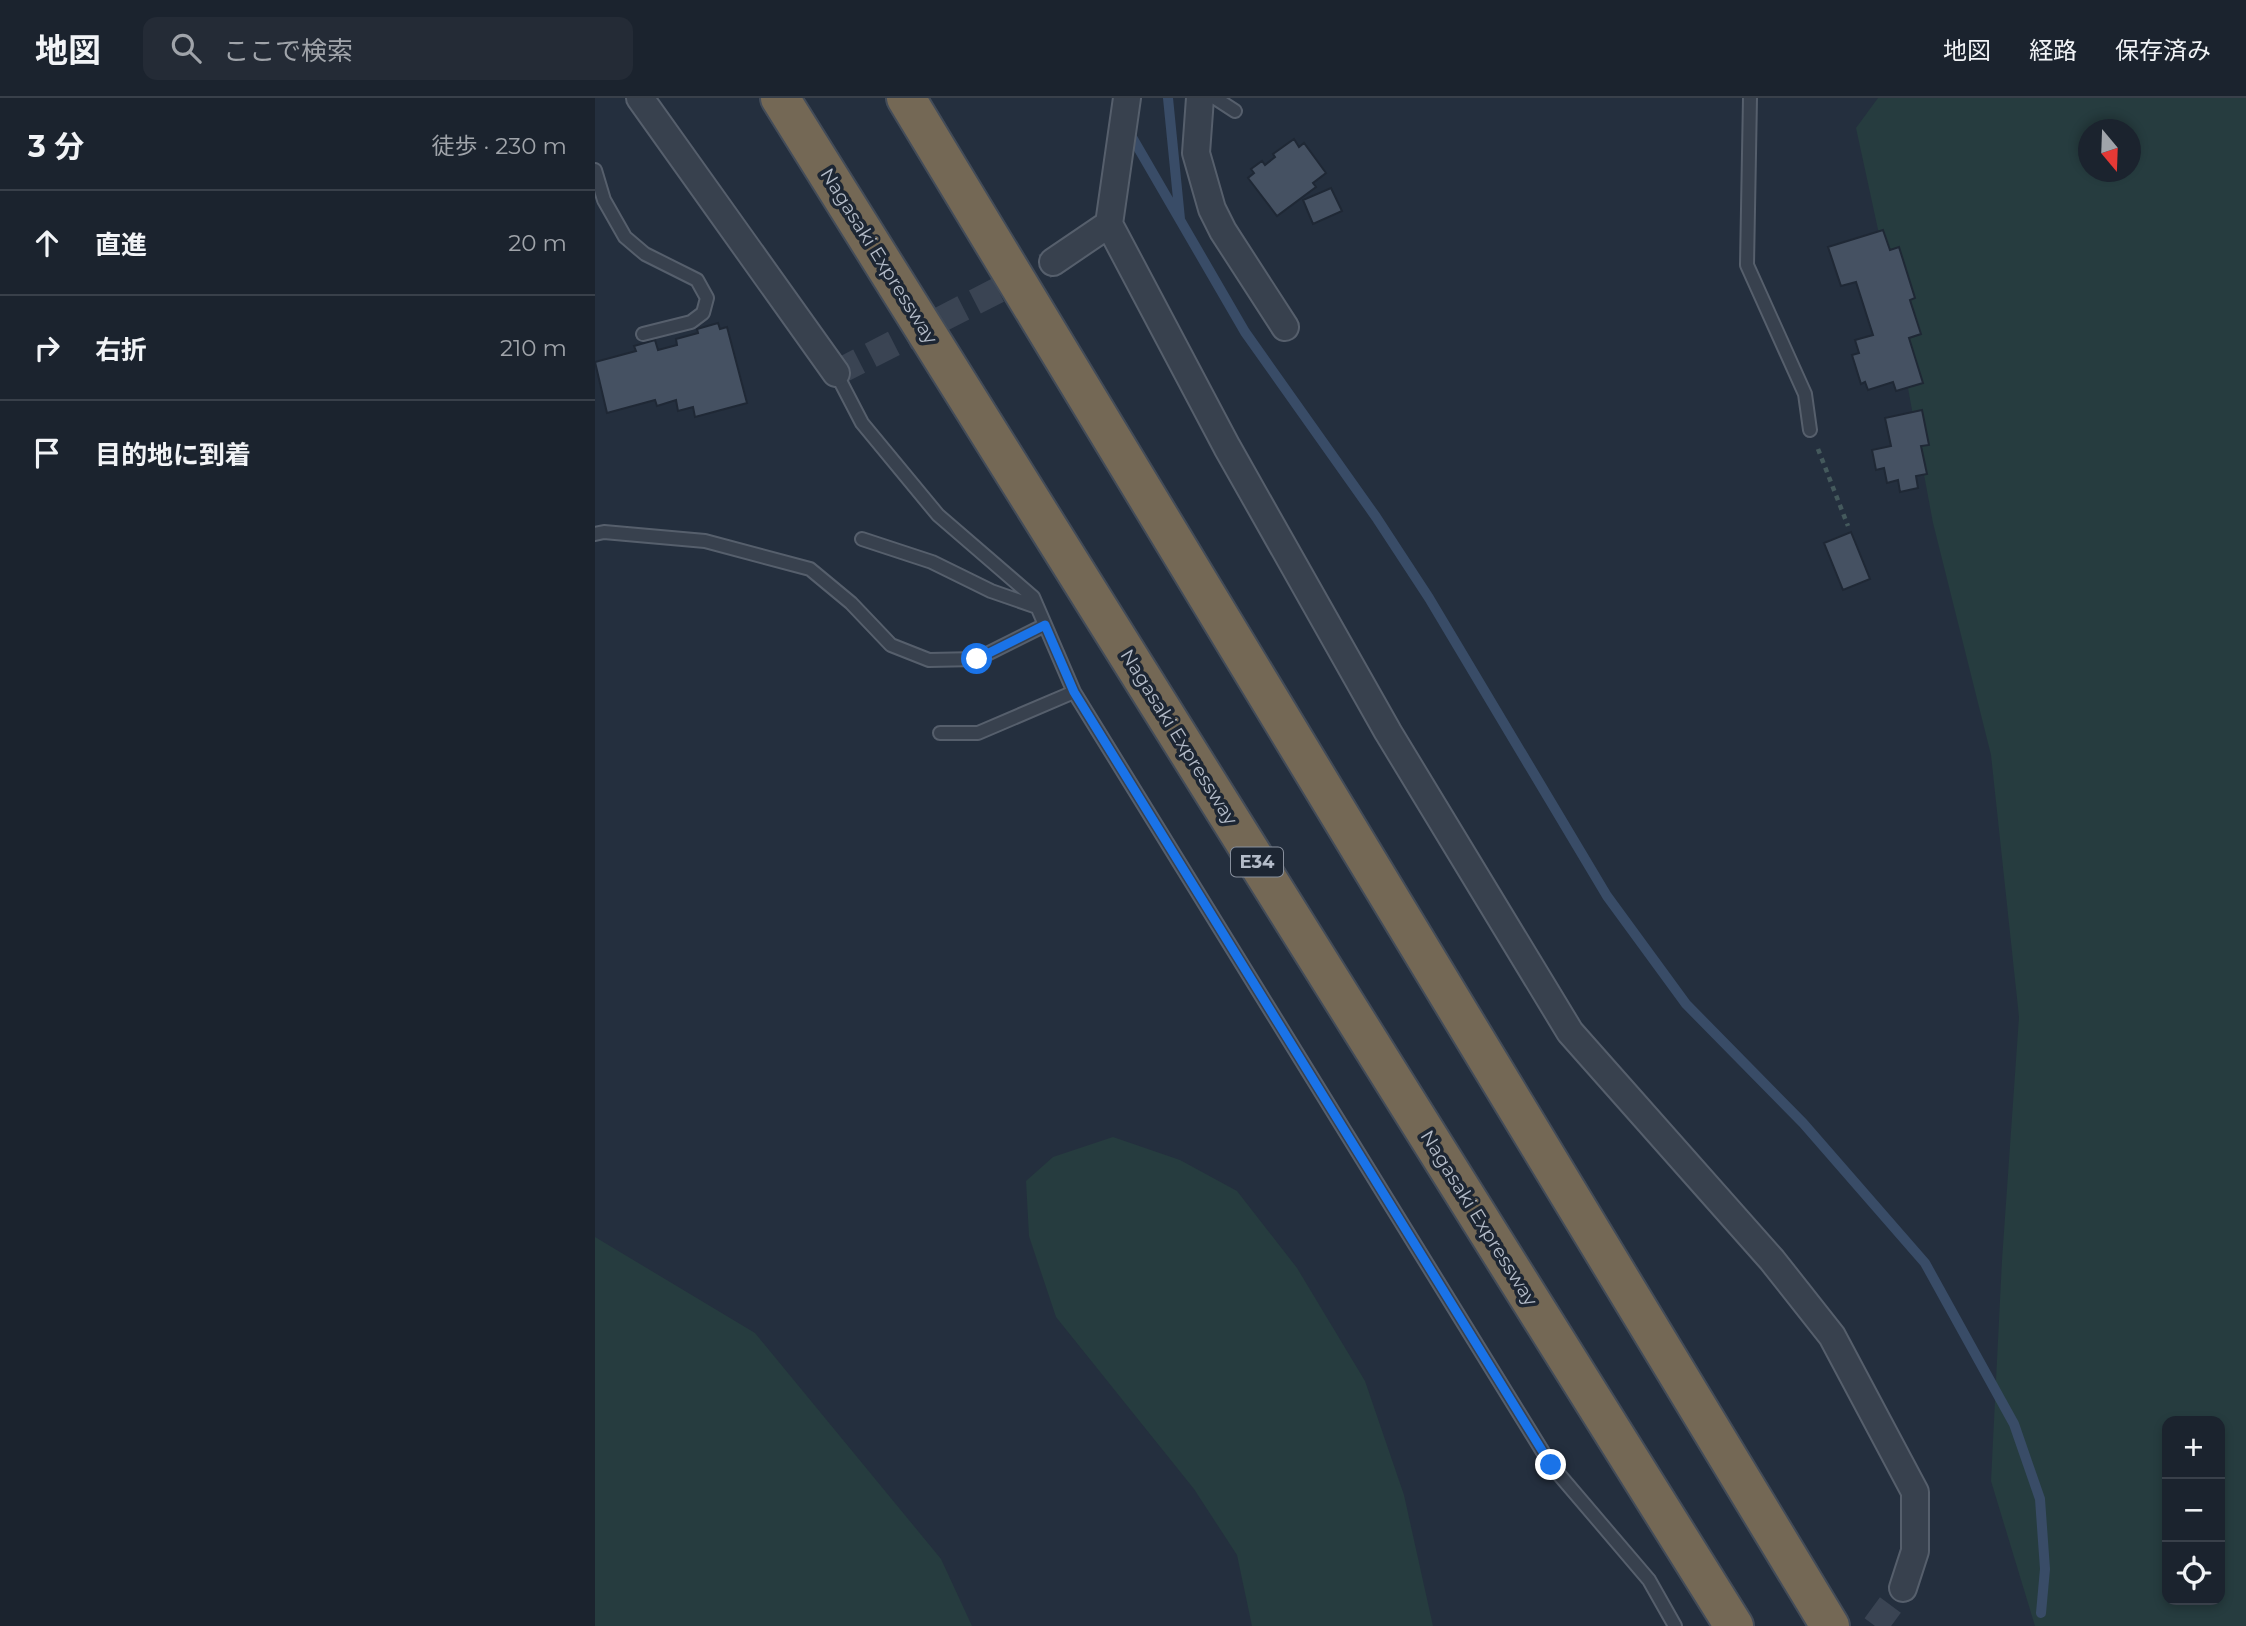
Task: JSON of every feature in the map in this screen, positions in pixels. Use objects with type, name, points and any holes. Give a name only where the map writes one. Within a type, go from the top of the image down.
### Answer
[{"type":"highway","name":"Nagasaki Expressway","points":[[780,98],[1734,1626]]},
{"type":"highway","points":[[906,98],[1830,1626]]},
{"type":"street","points":[[641,98],[836,373]]},
{"type":"street","points":[[1127,98],[1109,224],[1227,447],[1388,732],[1570,1032],[1772,1260],[1832,1336],[1916,1492],[1915,1551],[1903,1588]]},
{"type":"street","points":[[1200,98],[1196,153],[1212,209],[1223,231],[1285,327]]},
{"type":"street","points":[[1053,262],[1109,224]]},
{"type":"lane","points":[[1215,98],[1235,111]]},
{"type":"lane","points":[[1750,98],[1747,265],[1805,394],[1810,430]]},
{"type":"lane","points":[[595,170],[599,196],[625,237],[645,254],[697,280],[707,298],[703,313],[691,322],[643,334]]},
{"type":"lane","points":[[836,373],[862,423],[937,515],[1033,597],[1074,692],[1551,1465],[1649,1580],[1675,1626]]},
{"type":"lane","points":[[595,534],[604,531],[705,541],[810,569],[851,603],[891,645],[929,660],[977,659],[1045,625]]},
{"type":"lane","points":[[862,539],[932,562],[991,591],[1037,607]]},
{"type":"lane","points":[[940,733],[978,733],[1074,692]]},
{"type":"path","points":[[1810,430],[1848,526]]},
{"type":"green space","points":[[1878,98],[2246,98],[2246,1626],[2035,1626],[1991,1481],[2002,1260],[2019,1017],[1991,755],[1933,523],[1882,248],[1856,128]]},
{"type":"green space","points":[[1113,1137],[1180,1160],[1237,1191],[1297,1268],[1365,1381],[1404,1495],[1433,1626],[1252,1626],[1237,1555],[1194,1489],[1056,1317],[1029,1236],[1026,1181],[1053,1157]]},
{"type":"green space","points":[[595,1237],[755,1333],[941,1559],[972,1626],[595,1626]]},
{"type":"building","points":[[1294,139],[1299,147],[1304,143],[1326,173],[1313,183],[1316,187],[1277,216],[1248,178],[1254,173],[1251,169],[1262,161],[1265,165],[1275,157],[1273,154]]},
{"type":"building","points":[[1331,188],[1342,211],[1313,224],[1303,200]]},
{"type":"building","points":[[1883,230],[1890,250],[1899,247],[1915,298],[1910,300],[1921,334],[1909,338],[1923,383],[1896,391],[1893,382],[1868,390],[1865,382],[1861,384],[1852,355],[1859,353],[1855,340],[1873,335],[1856,282],[1841,286],[1828,247]]},
{"type":"building","points":[[718,323],[720,329],[727,327],[747,403],[695,417],[693,407],[678,411],[676,400],[657,406],[655,400],[607,413],[595,362],[636,351],[634,346],[655,340],[658,350],[677,345],[676,339],[698,333],[697,329]]},
{"type":"building","points":[[1922,410],[1929,445],[1921,446],[1927,474],[1916,476],[1918,488],[1900,492],[1898,480],[1887,483],[1884,468],[1876,470],[1872,450],[1891,446],[1885,418]]},
{"type":"building","points":[[1851,532],[1870,579],[1843,590],[1824,543]]},
{"type":"waterway","points":[[1168,98],[1180,219]]},
{"type":"waterway","points":[[1129,132],[1245,332],[1376,517],[1429,598],[1607,896],[1686,1004],[1803,1123],[1925,1263],[2014,1424],[2040,1499],[2045,1569],[2041,1613]]},
{"type":"tunnel","points":[[836,373],[1053,262]]},
{"type":"tunnel","points":[[1875,1626],[1903,1588]]},
{"type":"route","points":[[977,659],[1045,625],[1074,692],[1551,1465]]}]
